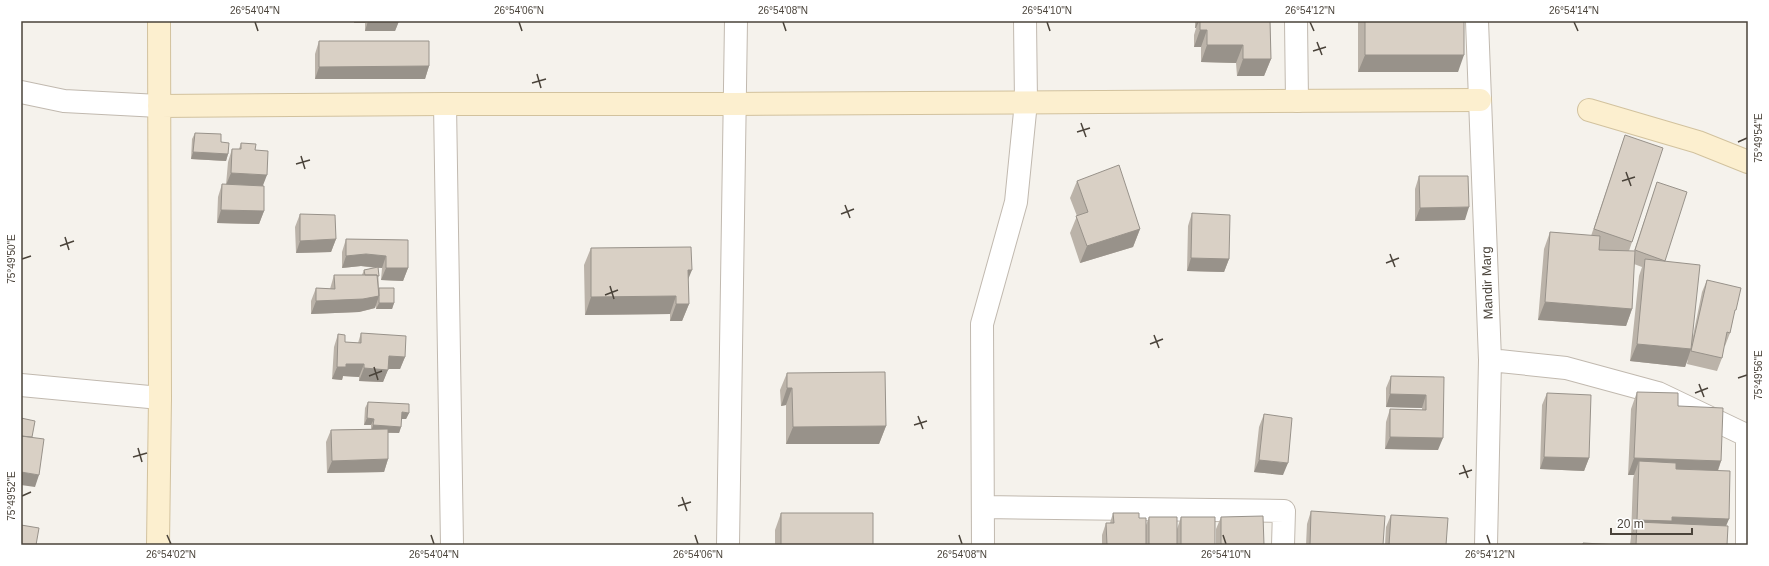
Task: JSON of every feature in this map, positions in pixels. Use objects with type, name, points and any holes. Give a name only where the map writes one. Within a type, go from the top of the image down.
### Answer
[{"type":"street","points":[[158,545],[160,398],[159,21]]},
{"type":"street","points":[[728,545],[733,104],[736,21]]},
{"type":"street","points":[[983,545],[982,324],[1016,202],[1026,102],[1025,21]]},
{"type":"street","points":[[1296,21],[1297,101]]},
{"type":"street","name":"Mandir Marg","points":[[1477,21],[1490,360],[1486,545]]},
{"type":"street","points":[[21,92],[64,101],[159,106],[1480,100]]},
{"type":"street","points":[[445,104],[452,545]]},
{"type":"street","points":[[1589,110],[1698,142],[1748,162]]},
{"type":"street","points":[[1490,360],[1566,368],[1658,393],[1748,436],[1747,545]]},
{"type":"street","points":[[21,385],[160,398]]},
{"type":"street","points":[[983,507],[1284,511],[1284,545]]},
{"type":"building","points":[[1200,21],[1270,21],[1271,59],[1243,59],[1243,45],[1207,45],[1207,30],[1200,30]]},
{"type":"building","points":[[1365,21],[1464,21],[1464,55],[1365,55]]},
{"type":"building","points":[[319,41],[429,41],[429,66],[319,67]]},
{"type":"building","points":[[195,133],[221,134],[221,142],[229,143],[228,154],[193,152]]},
{"type":"building","points":[[1625,135],[1663,148],[1632,242],[1594,229]]},
{"type":"building","points":[[241,143],[256,144],[255,150],[268,151],[267,175],[231,173],[232,149],[241,149]]},
{"type":"building","points":[[1119,165],[1140,229],[1087,246],[1076,216],[1088,212],[1077,181]]},
{"type":"building","points":[[1419,176],[1468,176],[1469,207],[1420,208]]},
{"type":"building","points":[[1657,182],[1687,192],[1665,261],[1635,250]]},
{"type":"building","points":[[222,184],[264,186],[264,211],[221,210]]},
{"type":"building","points":[[1192,213],[1230,215],[1229,259],[1191,258]]},
{"type":"building","points":[[300,214],[335,215],[336,239],[300,241]]},
{"type":"building","points":[[1550,232],[1600,236],[1599,250],[1635,251],[1632,309],[1545,302]]},
{"type":"building","points":[[346,239],[408,240],[408,268],[386,268],[386,256],[366,254],[346,256]]},
{"type":"building","points":[[691,247],[692,270],[688,270],[689,304],[676,304],[676,296],[591,297],[591,248]]},
{"type":"building","points":[[1645,259],[1700,265],[1691,349],[1637,344]]},
{"type":"building","points":[[378,267],[379,276],[365,275],[364,270]]},
{"type":"building","points":[[334,275],[377,275],[379,296],[363,299],[316,301],[316,288],[335,289]]},
{"type":"building","points":[[1707,280],[1741,288],[1730,333],[1727,332],[1722,358],[1691,351]]},
{"type":"building","points":[[379,288],[394,288],[394,303],[379,303]]},
{"type":"building","points":[[361,333],[406,336],[405,357],[389,356],[388,370],[364,368],[364,364],[346,364],[346,367],[337,367],[338,334],[345,335],[345,342],[361,343]]},
{"type":"building","points":[[885,372],[886,426],[793,427],[792,388],[787,388],[787,373]]},
{"type":"building","points":[[1391,376],[1444,377],[1443,438],[1390,437],[1390,409],[1426,410],[1426,395],[1390,394]]},
{"type":"building","points":[[1637,392],[1678,393],[1678,406],[1723,408],[1721,461],[1634,458]]},
{"type":"building","points":[[1547,393],[1591,395],[1589,458],[1544,457]]},
{"type":"building","points":[[368,402],[409,404],[409,413],[402,412],[401,427],[373,425],[374,419],[367,418]]},
{"type":"building","points":[[1264,414],[1292,418],[1288,463],[1259,460]]},
{"type":"building","points":[[21,418],[35,421],[32,437],[21,436]]},
{"type":"building","points":[[388,429],[388,459],[332,461],[331,430]]},
{"type":"building","points":[[21,436],[44,439],[39,475],[21,472]]},
{"type":"building","points":[[1639,461],[1676,463],[1676,469],[1730,471],[1729,519],[1672,517],[1672,521],[1637,520]]},
{"type":"building","points":[[1311,511],[1385,516],[1383,545],[1310,545]]},
{"type":"building","points":[[781,513],[873,513],[873,545],[781,545]]},
{"type":"building","points":[[1113,513],[1139,513],[1139,518],[1146,518],[1146,545],[1107,545],[1106,523],[1114,523]]},
{"type":"building","points":[[1391,515],[1448,518],[1446,545],[1389,545]]},
{"type":"building","points":[[1263,516],[1264,545],[1221,545],[1221,517]]},
{"type":"building","points":[[1149,517],[1177,517],[1177,545],[1149,545]]},
{"type":"building","points":[[1181,517],[1215,517],[1215,545],[1181,545]]},
{"type":"building","points":[[1637,522],[1728,526],[1727,545],[1636,545]]},
{"type":"building","points":[[21,525],[39,528],[36,545],[21,545]]},
{"type":"building","points":[[1583,543],[1619,545],[1583,545]]}]
